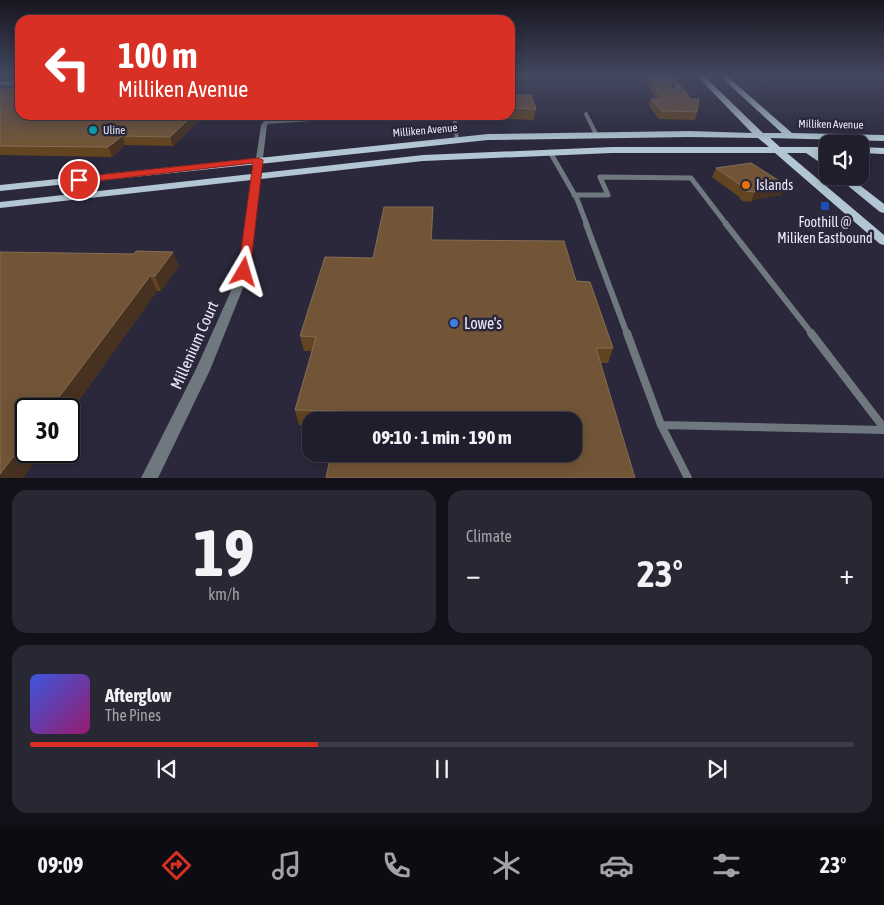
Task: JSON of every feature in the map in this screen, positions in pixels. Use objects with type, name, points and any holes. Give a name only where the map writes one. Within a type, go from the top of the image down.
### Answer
[{"type":"main road","points":[[724,99],[760,135],[884,241]]},
{"type":"main road","points":[[749,99],[790,136],[819,158]]},
{"type":"main road","name":"Milliken Avenue","points":[[0,188],[457,140],[596,134],[884,138]]},
{"type":"main road","name":"Milliken Avenue","points":[[0,205],[423,158],[550,152],[688,149],[819,150]]},
{"type":"main road","name":"Milliken Avenue","points":[[869,150],[884,151]]},
{"type":"main road","points":[[852,185],[884,210]]},
{"type":"street","name":"Millenium Court","points":[[149,478],[203,370],[244,272],[258,160],[266,122]]},
{"type":"lane","points":[[586,114],[596,134]]},
{"type":"lane","points":[[266,122],[297,120]]},
{"type":"lane","points":[[455,120],[457,140]]},
{"type":"lane","points":[[550,152],[574,195],[661,425],[688,478]]},
{"type":"lane","points":[[574,195],[608,195],[600,177],[691,178],[884,429]]},
{"type":"lane","points":[[661,425],[884,429]]},
{"type":"building","name":"Uline","points":[[0,99],[15,99],[15,120],[188,120],[170,137],[122,136],[108,147],[0,146]]},
{"type":"building","points":[[515,99],[533,99],[536,109],[515,108]]},
{"type":"building","points":[[651,99],[699,99],[697,112],[662,111]]},
{"type":"building","points":[[751,163],[786,185],[755,190],[755,192],[746,191],[742,186],[716,168]]},
{"type":"building","name":"Lowe's","points":[[384,207],[433,207],[431,240],[564,241],[576,281],[590,282],[613,348],[596,348],[635,478],[326,478],[329,462],[582,462],[582,412],[341,412],[295,410],[316,337],[300,336],[325,257],[373,258]]},
{"type":"building","points":[[136,251],[173,252],[155,276],[150,276],[58,398],[15,398],[15,454],[0,474],[0,252],[134,254]]},
{"type":"place","name":"Uline","points":[[93,130]]},
{"type":"place","name":"Islands","points":[[746,185]]},
{"type":"place","name":"Foothill @ Miliken Eastbound","points":[[825,206]]},
{"type":"place","name":"Lowe's","points":[[454,323]]},
{"type":"route","points":[[79,180],[258,160],[244,272]]}]
